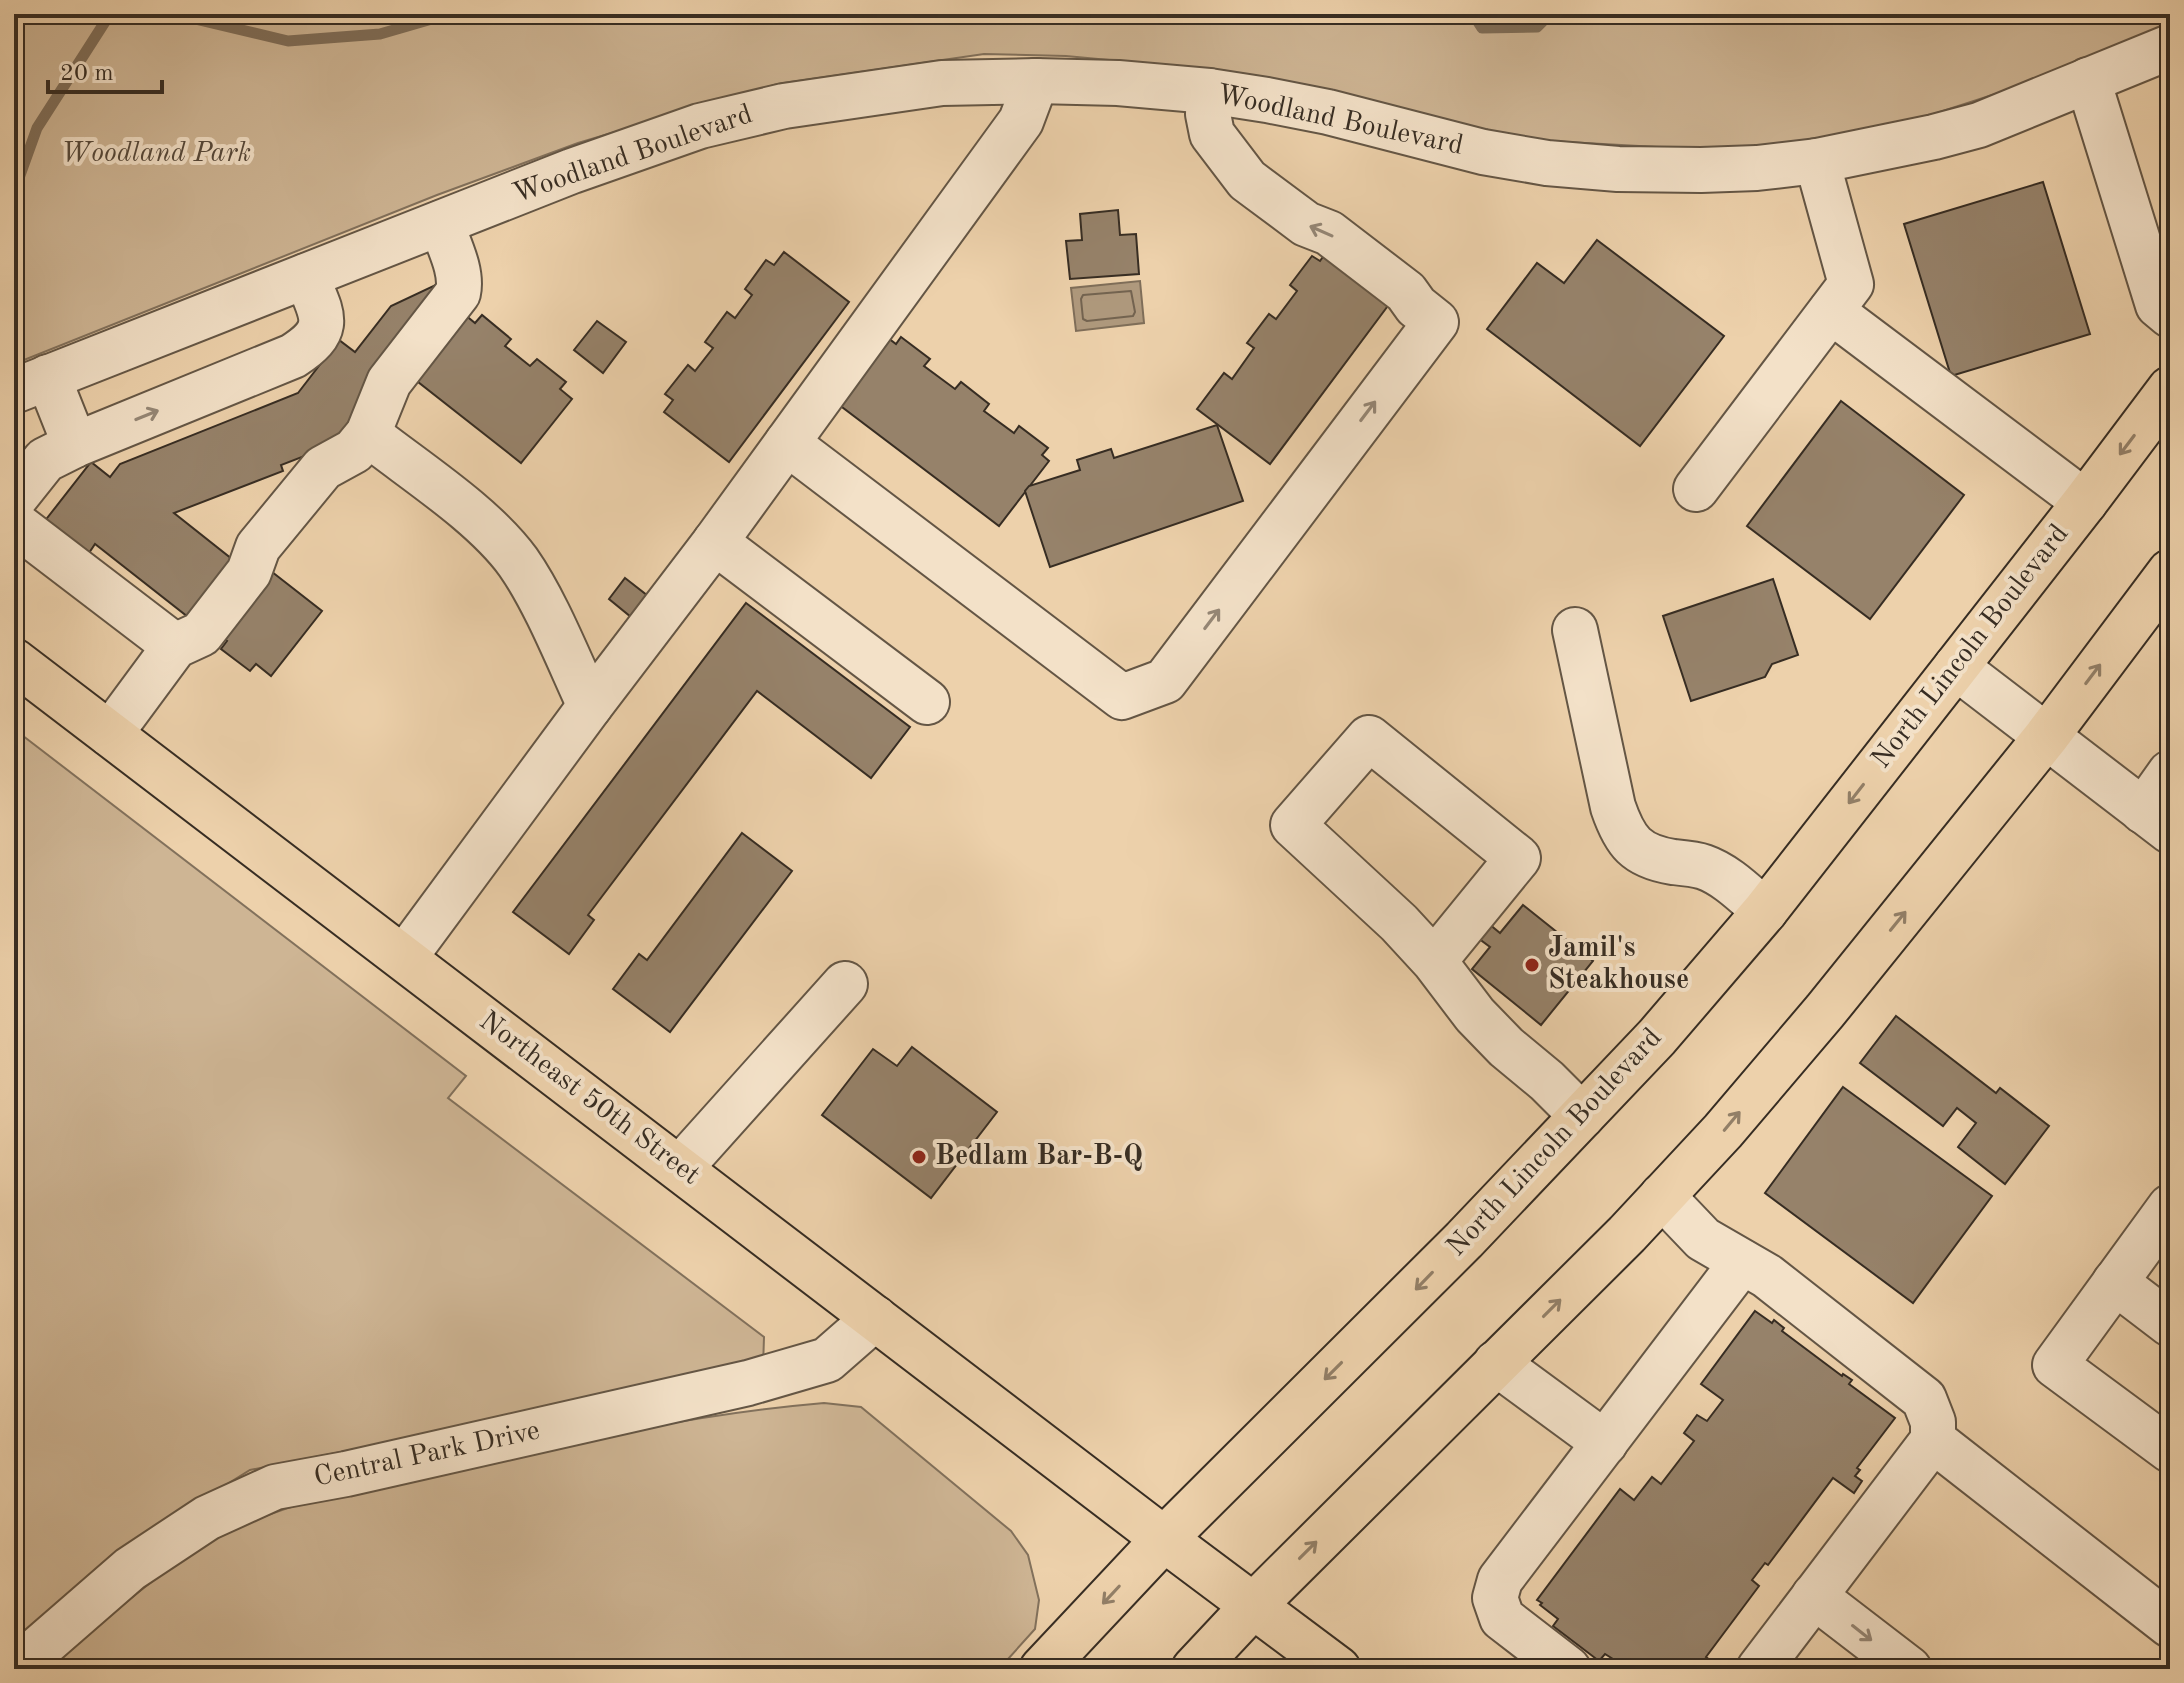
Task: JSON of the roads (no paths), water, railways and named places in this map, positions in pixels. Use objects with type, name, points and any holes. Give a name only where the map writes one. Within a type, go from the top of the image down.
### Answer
[{"type":"main road","name":"North Lincoln Boulevard","points":[[1042,1669],[1164,1539],[1389,1317],[1657,1037],[1765,911],[2170,389]]},
{"type":"main road","points":[[1194,1669],[1723,1131],[1825,1011],[2046,737],[2170,572]]},
{"type":"main road","name":"Northeast 50th Street","points":[[14,661],[1338,1669]]},
{"type":"street","name":"Woodland Boulevard","points":[[31,384],[572,171],[700,126],[784,106],[942,83],[1118,83],[1209,91],[1328,112],[1483,152],[1547,163],[1618,169],[1757,168],[1874,151],[1979,125],[2170,47]]},
{"type":"street","points":[[2088,80],[2158,305],[2170,315]]},
{"type":"street","points":[[404,958],[715,542],[1021,121],[1036,81]]},
{"type":"street","points":[[787,443],[1122,697],[1165,681],[1436,322],[1416,306],[1406,292],[1329,233],[1306,224],[1247,180],[1212,134],[1208,114],[1209,91]]},
{"type":"street","points":[[1696,489],[1851,284],[1817,161]]},
{"type":"street","points":[[110,734],[175,646],[201,634],[249,572],[258,547],[323,468],[354,451],[368,434],[389,382],[458,293],[458,274],[441,223]]},
{"type":"street","points":[[175,646],[17,524],[45,460],[293,356],[309,345],[321,327],[322,314],[306,276]]},
{"type":"street","points":[[1831,311],[2085,502]]},
{"type":"street","points":[[31,384],[75,445]]},
{"type":"street","points":[[368,434],[479,520],[517,561],[590,706]]},
{"type":"street","points":[[715,542],[927,702]]},
{"type":"street","points":[[1575,630],[1613,807],[1629,843],[1659,859],[1703,866],[1725,878],[1765,911]]},
{"type":"street","points":[[1956,667],[2157,821],[2170,775]]},
{"type":"street","points":[[1434,961],[1518,858],[1369,738],[1293,825],[1399,923],[1434,961],[1475,1015],[1582,1116]]},
{"type":"street","points":[[680,1168],[845,984]]},
{"type":"street","points":[[1662,1196],[1703,1239],[1767,1276],[1924,1399],[1933,1422],[1933,1440],[1759,1669]]},
{"type":"street","points":[[2169,1210],[2055,1365],[2170,1450]]},
{"type":"street","points":[[1568,1669],[1502,1618],[1495,1598],[1500,1580],[1742,1262]]},
{"type":"street","points":[[2115,1282],[2170,1324]]},
{"type":"street","name":"Central Park Drive","points":[[15,1669],[130,1569],[207,1518],[275,1487],[346,1474],[748,1383],[827,1360],[875,1318]]},
{"type":"street","points":[[1496,1363],[1605,1443]]},
{"type":"street","points":[[1933,1440],[2170,1625]]},
{"type":"street","points":[[1814,1596],[1909,1669]]},
{"type":"water","points":[[1140,281],[1144,323],[1076,331],[1071,288]]},
{"type":"waterway","points":[[14,192],[37,128],[110,14]]},
{"type":"waterway","points":[[174,14],[288,41],[380,34],[449,14]]},
{"type":"waterway","points":[[553,14],[570,17],[572,14]]},
{"type":"waterway","points":[[1473,14],[1482,28],[1537,27],[1550,14]]},
{"type":"place","name":"Jamil's Steakhouse","points":[[1532,965]]},
{"type":"place","name":"Bedlam Bar-B-Q","points":[[919,1157]]},
{"type":"park label","name":"Woodland Park","points":[[156,154]]}]
